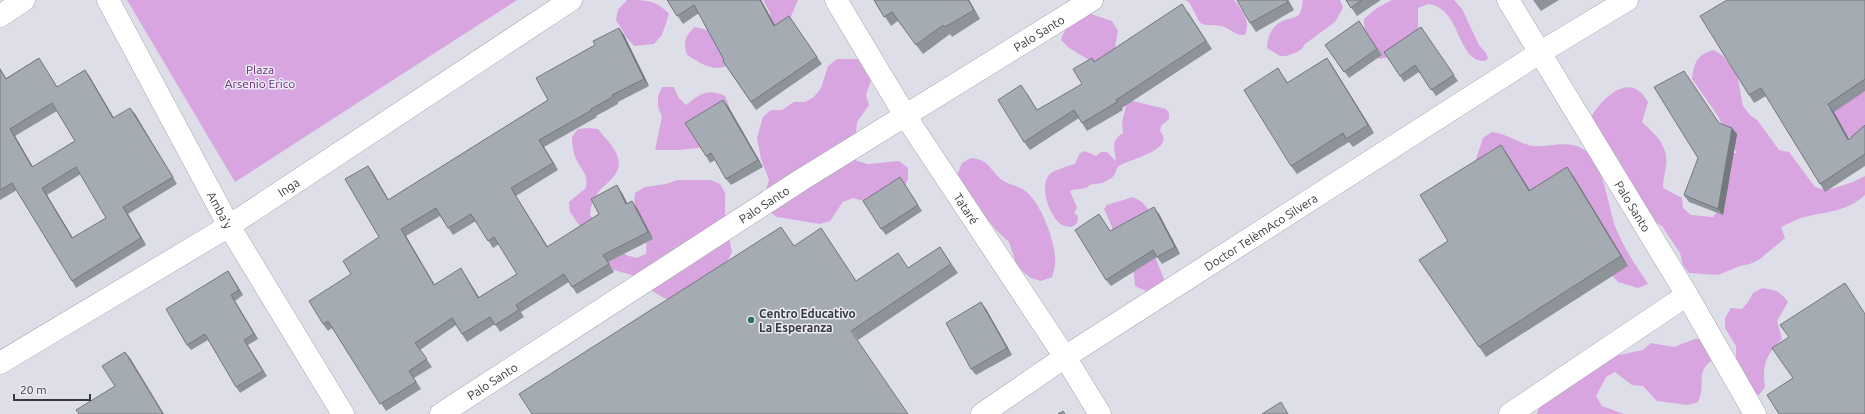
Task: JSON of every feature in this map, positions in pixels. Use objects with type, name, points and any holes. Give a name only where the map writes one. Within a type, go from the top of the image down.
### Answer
[{"type":"street","points":[[0,16],[24,0]]},
{"type":"street","name":"Amba'y","points":[[108,0],[229,226],[343,414]]},
{"type":"street","name":"Inga","points":[[0,364],[229,226],[571,0]]},
{"type":"street","name":"Tataré","points":[[836,0],[906,117],[1065,357],[1100,414]]},
{"type":"street","name":"Palo Santo","points":[[441,414],[801,180],[906,117],[1092,0]]},
{"type":"street","name":"Palo Santo","points":[[1508,0],[1688,295],[1755,414]]},
{"type":"street","name":"Doctor TelèmAco Silvera","points":[[982,414],[1065,357],[1541,52],[1628,0]]},
{"type":"street","points":[[1510,414],[1688,295]]},
{"type":"green space","name":"Plaza Arsenio Erico","points":[[127,0],[517,0],[235,182]]},
{"type":"green space","points":[[627,0],[640,0],[655,3],[669,14],[662,35],[654,44],[634,46],[627,38],[616,20],[618,10]]},
{"type":"green space","points":[[763,0],[798,0],[789,21],[781,26],[771,24],[770,13]]},
{"type":"green space","points":[[1185,0],[1234,0],[1243,12],[1247,21],[1247,30],[1245,35],[1236,33],[1222,26],[1200,23],[1189,2]]},
{"type":"green space","points":[[1303,0],[1340,0],[1343,8],[1335,22],[1305,44],[1302,49],[1286,56],[1280,56],[1267,48],[1269,36],[1277,24],[1298,16],[1301,11]]},
{"type":"green space","points":[[1392,0],[1454,0],[1462,9],[1479,45],[1486,53],[1488,58],[1485,61],[1476,59],[1469,53],[1447,15],[1439,8],[1428,4],[1418,8],[1418,31],[1391,56],[1380,59],[1376,56],[1368,41],[1364,19],[1377,8]]},
{"type":"green space","points":[[1091,14],[1112,21],[1118,31],[1115,47],[1119,57],[1107,71],[1069,48],[1061,40],[1063,34],[1072,22],[1080,17]]},
{"type":"green space","points":[[694,27],[704,29],[724,37],[736,62],[716,68],[700,63],[687,55],[685,43]]},
{"type":"green space","points":[[1714,50],[1723,56],[1737,74],[1743,106],[1750,115],[1758,121],[1779,150],[1789,152],[1815,187],[1825,190],[1835,188],[1865,176],[1865,195],[1858,201],[1835,211],[1801,218],[1781,227],[1785,238],[1760,259],[1718,275],[1689,273],[1683,265],[1680,253],[1662,226],[1643,215],[1587,124],[1598,106],[1614,92],[1623,88],[1632,88],[1640,92],[1648,102],[1642,122],[1660,141],[1665,152],[1666,166],[1663,188],[1682,198],[1683,208],[1691,215],[1713,217],[1719,209],[1726,153],[1737,153],[1731,145],[1718,116],[1692,79],[1697,60],[1704,54]]},
{"type":"green space","points":[[837,59],[861,59],[873,74],[866,95],[869,105],[857,122],[855,143],[851,153],[857,161],[868,164],[899,161],[908,168],[908,179],[904,188],[864,201],[853,198],[843,202],[830,221],[820,224],[777,217],[768,211],[763,200],[769,180],[761,159],[757,138],[763,117],[771,110],[782,110],[794,102],[805,102],[814,97],[821,88],[828,66]]},
{"type":"green space","points":[[662,87],[674,87],[678,97],[686,105],[700,95],[708,92],[725,96],[729,106],[721,112],[699,148],[655,150],[662,117],[658,107],[658,96]]},
{"type":"green space","points":[[1865,88],[1865,134],[1844,138],[1828,103]]},
{"type":"green space","points":[[1133,101],[1166,109],[1169,113],[1169,119],[1161,126],[1160,131],[1164,138],[1162,144],[1150,153],[1119,166],[1111,178],[1102,183],[1092,184],[1083,189],[1070,191],[1077,208],[1074,213],[1078,216],[1078,220],[1076,224],[1071,227],[1062,225],[1053,216],[1047,201],[1045,186],[1047,179],[1050,174],[1075,164],[1080,153],[1085,151],[1096,156],[1101,152],[1107,152],[1116,161],[1114,149],[1115,142],[1116,139],[1123,133],[1122,122],[1127,102]]},
{"type":"green space","points":[[578,129],[598,129],[614,148],[619,162],[613,178],[595,197],[590,215],[613,238],[626,255],[636,258],[646,254],[645,234],[634,201],[635,193],[645,187],[666,184],[677,180],[711,180],[720,184],[725,193],[725,217],[732,252],[723,271],[684,305],[664,298],[641,284],[635,276],[614,270],[606,263],[570,212],[569,202],[586,188],[584,172],[574,154],[572,137]]},
{"type":"green space","points":[[1492,132],[1532,146],[1566,144],[1577,146],[1586,151],[1594,160],[1604,183],[1620,238],[1648,284],[1638,288],[1618,282],[1535,192],[1511,179],[1475,170],[1476,159],[1483,138]]},
{"type":"green space","points":[[971,158],[986,163],[1002,180],[1024,190],[1036,203],[1049,230],[1054,248],[1055,267],[1052,277],[1041,281],[1031,278],[1023,272],[1016,263],[1009,242],[995,229],[981,211],[954,183],[962,163]]},
{"type":"green space","points":[[1133,197],[1142,202],[1153,215],[1156,235],[1156,259],[1164,279],[1160,290],[1150,293],[1135,286],[1134,275],[1129,257],[1115,234],[1104,209],[1107,205]]},
{"type":"green space","points":[[1762,288],[1771,289],[1783,295],[1788,302],[1777,321],[1782,339],[1772,350],[1766,360],[1764,372],[1765,387],[1759,395],[1750,392],[1733,367],[1736,357],[1736,346],[1725,328],[1725,318],[1731,308],[1742,309],[1753,293]]},
{"type":"green space","points":[[1715,338],[1716,357],[1704,368],[1702,373],[1702,388],[1698,402],[1688,405],[1657,401],[1643,386],[1632,385],[1615,372],[1606,377],[1596,396],[1602,406],[1624,414],[1537,414],[1545,390],[1555,372],[1569,388],[1586,375],[1600,359],[1643,350],[1651,343],[1674,347],[1695,339]]},
{"type":"building","points":[[667,0],[760,0],[774,26],[789,16],[817,57],[751,102],[723,61],[724,60],[694,5],[677,16]]},
{"type":"building","points":[[874,0],[968,0],[974,10],[945,27],[943,25],[916,45],[892,12],[884,17]]},
{"type":"building","points":[[1237,0],[1287,0],[1288,2],[1250,23]]},
{"type":"building","points":[[1346,0],[1362,0],[1351,8]]},
{"type":"building","points":[[1727,0],[1865,0],[1865,79],[1828,104],[1848,140],[1865,125],[1865,154],[1820,184],[1761,88],[1749,95],[1700,16]]},
{"type":"building","points":[[1182,4],[1206,41],[1116,100],[1117,102],[1082,123],[1074,110],[1024,142],[998,100],[1021,85],[1037,110],[1082,84],[1073,69],[1092,58],[1094,62]]},
{"type":"building","points":[[1359,21],[1377,49],[1344,72],[1325,45]]},
{"type":"building","points":[[1421,27],[1454,75],[1431,90],[1415,65],[1400,76],[1384,52]]},
{"type":"building","points":[[619,28],[644,79],[612,95],[613,97],[591,109],[592,110],[539,140],[553,163],[511,188],[547,247],[599,214],[591,199],[617,185],[626,204],[632,201],[648,232],[603,255],[609,264],[572,287],[564,274],[516,305],[519,310],[495,325],[490,317],[462,334],[452,318],[415,343],[427,359],[409,371],[416,382],[380,404],[328,321],[323,324],[309,301],[351,274],[343,261],[379,237],[345,179],[368,166],[388,200],[548,100],[536,78],[595,45],[593,41]],"holes":[[[436,208],[448,228],[471,214],[488,241],[494,237],[517,274],[478,298],[461,268],[434,285],[401,229]]]},
{"type":"building","points":[[39,58],[57,87],[85,70],[113,118],[130,108],[173,177],[123,207],[141,238],[72,281],[12,183],[0,190],[0,69],[6,79]],"holes":[[[52,103],[75,141],[32,167],[10,129]],[[76,167],[106,218],[72,238],[42,188]]]},
{"type":"building","points":[[1327,58],[1368,125],[1346,139],[1343,133],[1291,166],[1244,90],[1278,68],[1287,83]]},
{"type":"building","points":[[1684,71],[1719,123],[1732,128],[1718,209],[1684,195],[1698,158],[1654,87]]},
{"type":"building","points":[[723,100],[758,160],[726,179],[711,153],[706,156],[685,123]]},
{"type":"building","points":[[1501,145],[1529,191],[1567,167],[1621,256],[1479,347],[1419,260],[1448,241],[1420,195]]},
{"type":"building","points":[[900,177],[918,205],[881,229],[863,201]]},
{"type":"building","points":[[1154,207],[1175,247],[1157,257],[1153,250],[1106,280],[1075,230],[1099,214],[1110,231]]},
{"type":"building","name":"Centro Educativo La Esperanza","points":[[781,227],[794,246],[821,228],[856,281],[898,253],[908,268],[940,247],[951,264],[851,331],[908,414],[532,414],[519,394]]},
{"type":"building","points":[[228,271],[239,290],[231,295],[254,334],[244,340],[263,371],[236,387],[205,334],[187,345],[166,309]]},
{"type":"building","points":[[1845,283],[1865,314],[1865,414],[1779,414],[1767,395],[1793,378],[1772,348],[1789,337],[1780,325]]},
{"type":"building","points":[[981,302],[1007,348],[971,369],[946,323]]},
{"type":"building","points":[[125,352],[163,414],[79,414],[76,410],[115,386],[102,366]]},
{"type":"building","points":[[1281,402],[1288,414],[1262,414]]},
{"type":"building","points":[[1063,411],[1065,414],[1058,414]]},
{"type":"place","name":"Centro Educativo La Esperanza","points":[[751,320]]}]
